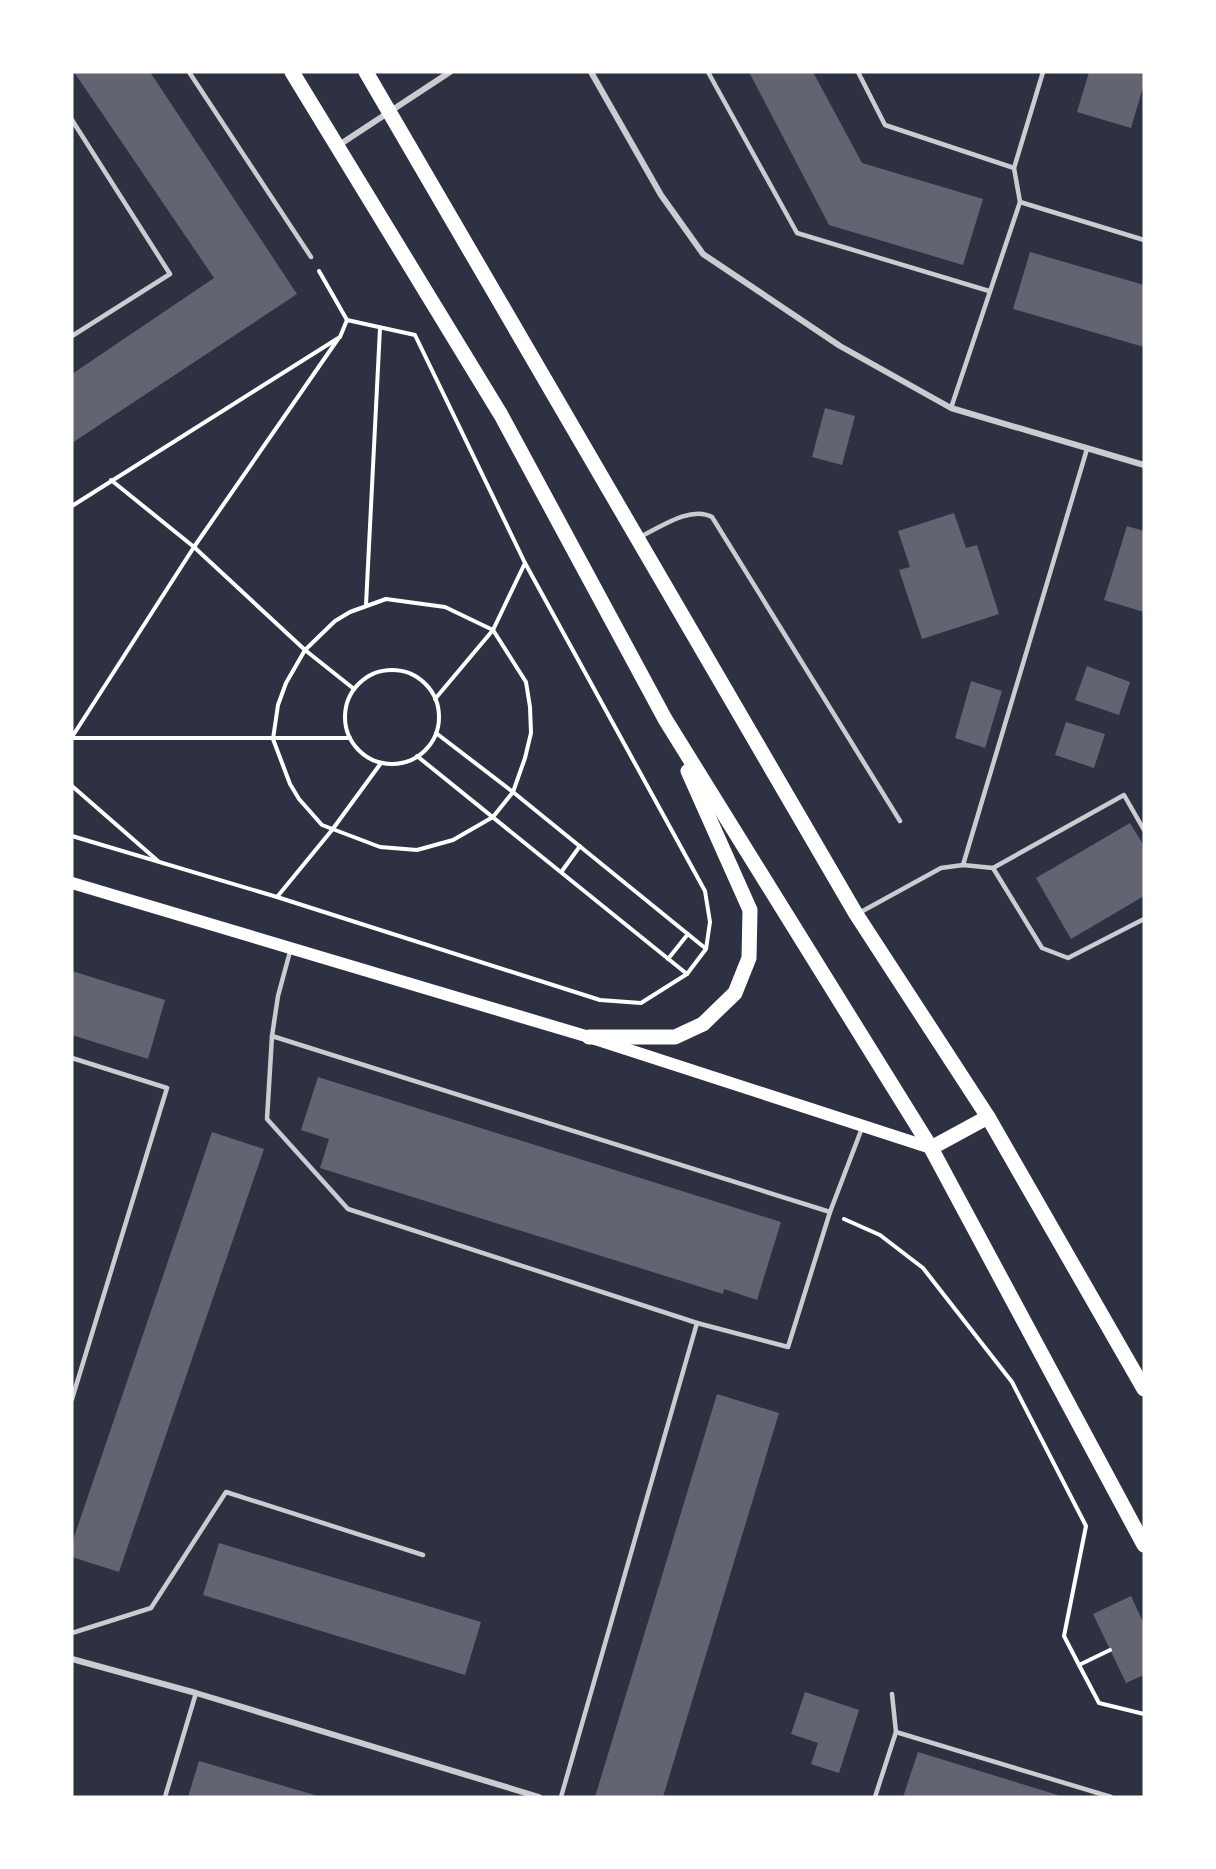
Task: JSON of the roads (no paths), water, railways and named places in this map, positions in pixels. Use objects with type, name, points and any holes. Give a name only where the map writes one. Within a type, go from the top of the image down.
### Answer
[{"type":"main road","points":[[292,72],[339,145],[501,414],[665,719],[931,1148],[1144,1545]]},
{"type":"main road","points":[[366,72],[856,914],[988,1117],[1144,1389]]},
{"type":"main road","points":[[589,1037],[675,1037],[703,1024],[735,993],[749,958],[750,910],[665,719]]},
{"type":"main road","points":[[72,883],[589,1037],[862,1128],[931,1148],[988,1117]]},
{"type":"street","points":[[339,145],[391,113],[450,72]]},
{"type":"street","points":[[591,72],[661,195],[704,254],[840,346],[951,408],[1144,465]]},
{"type":"street","points":[[72,1659],[196,1693],[539,1797]]},
{"type":"lane","points":[[189,72],[311,257]]},
{"type":"lane","points":[[708,72],[796,233],[989,291]]},
{"type":"lane","points":[[858,72],[885,125],[1014,168]]},
{"type":"lane","points":[[951,408],[1020,202],[1014,168],[1043,72]]},
{"type":"lane","points":[[72,120],[170,274],[72,336]]},
{"type":"lane","points":[[1020,202],[1144,240]]},
{"type":"lane","points":[[963,865],[1087,449]]},
{"type":"lane","points":[[636,539],[675,519],[701,513],[712,517],[900,821]]},
{"type":"lane","points":[[856,914],[941,868],[963,865],[993,868],[1124,795],[1144,830]]},
{"type":"lane","points":[[993,868],[1042,948],[1068,958],[1144,919]]},
{"type":"lane","points":[[291,948],[278,996],[272,1036],[267,1119],[348,1209],[698,1323],[788,1347],[830,1212],[862,1128]]},
{"type":"lane","points":[[272,1036],[830,1212]]},
{"type":"lane","points":[[72,1058],[166,1088],[72,1399]]},
{"type":"lane","points":[[561,1797],[698,1323]]},
{"type":"lane","points":[[72,1633],[151,1608],[226,1492],[423,1555]]},
{"type":"lane","points":[[165,1797],[196,1693]]},
{"type":"lane","points":[[875,1797],[896,1732],[892,1694]]},
{"type":"lane","points":[[896,1732],[1111,1797]]}]
